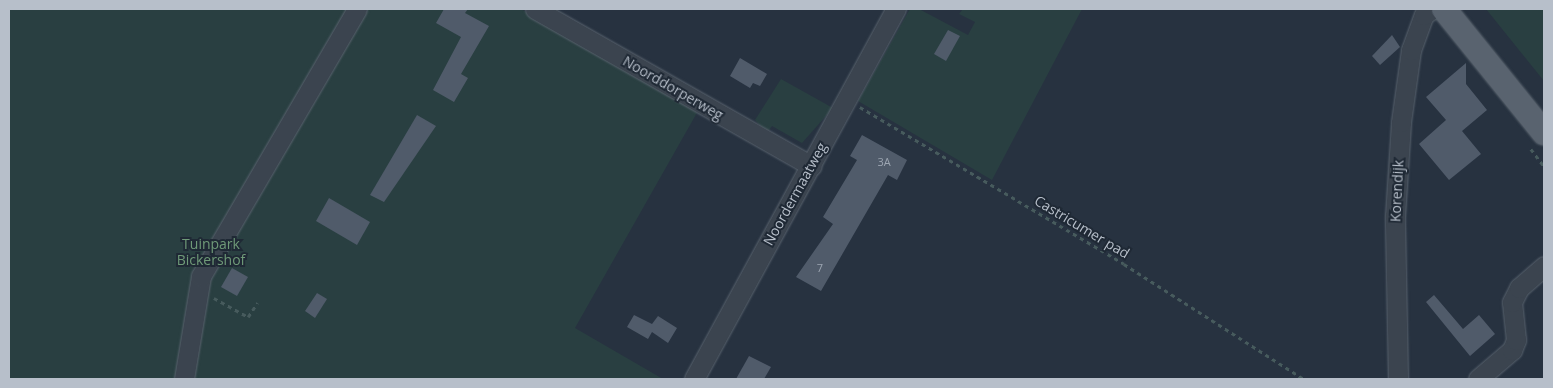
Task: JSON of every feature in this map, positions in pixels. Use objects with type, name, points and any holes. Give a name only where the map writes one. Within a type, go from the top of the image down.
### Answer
[{"type":"main road","points":[[1444,9],[1544,133]]},
{"type":"street","points":[[184,379],[198,287],[357,9]]},
{"type":"street","name":"Noorddorperweg","points":[[535,9],[810,166]]},
{"type":"street","name":"Noordermaatweg","points":[[694,379],[896,9]]},
{"type":"street","name":"Korendijk","points":[[1398,379],[1395,216],[1401,122],[1411,50],[1424,15],[1432,9]]},
{"type":"street","points":[[1478,379],[1512,350],[1516,340],[1512,302],[1519,288],[1544,266]]},
{"type":"path","name":"Castricumer pad","points":[[846,99],[1124,264],[1304,379]]},
{"type":"path","points":[[198,287],[248,317],[257,303]]},
{"type":"green space","name":"Tuinpark Bickershof","points":[[9,9],[521,9],[698,111],[575,328],[663,379],[9,379]]},
{"type":"green space","points":[[910,9],[919,9],[968,35],[975,22],[959,14],[963,9],[1082,9],[992,180],[858,101]]},
{"type":"green space","points":[[1486,9],[1544,9],[1544,81]]},
{"type":"green space","points":[[781,79],[833,108],[802,143],[772,126],[767,133],[755,120]]},
{"type":"building","points":[[444,9],[468,9],[465,13],[489,26],[461,74],[468,78],[454,102],[433,90],[461,37],[436,23]]},
{"type":"building","points":[[948,30],[960,36],[946,61],[934,54]]},
{"type":"building","points":[[1392,35],[1400,47],[1380,65],[1372,56]]},
{"type":"building","points":[[740,58],[767,74],[760,86],[753,83],[750,88],[730,76]]},
{"type":"building","points":[[1466,63],[1466,84],[1487,110],[1462,131],[1481,154],[1449,180],[1419,144],[1446,120],[1426,97]]},
{"type":"building","points":[[417,115],[436,126],[384,202],[370,195]]},
{"type":"building","points":[[862,135],[907,160],[897,180],[888,175],[821,291],[796,277],[833,224],[823,217],[857,160],[850,156]]},
{"type":"building","points":[[329,198],[370,222],[357,245],[316,221]]},
{"type":"building","points":[[232,268],[248,277],[237,296],[221,287]]},
{"type":"building","points":[[317,293],[327,299],[315,318],[305,311]]},
{"type":"building","points":[[1434,295],[1463,329],[1479,315],[1495,334],[1470,356],[1426,302]]},
{"type":"building","points":[[634,315],[652,324],[658,316],[677,328],[668,343],[652,332],[648,339],[627,327]]},
{"type":"building","points":[[749,356],[771,367],[764,379],[736,379]]}]
